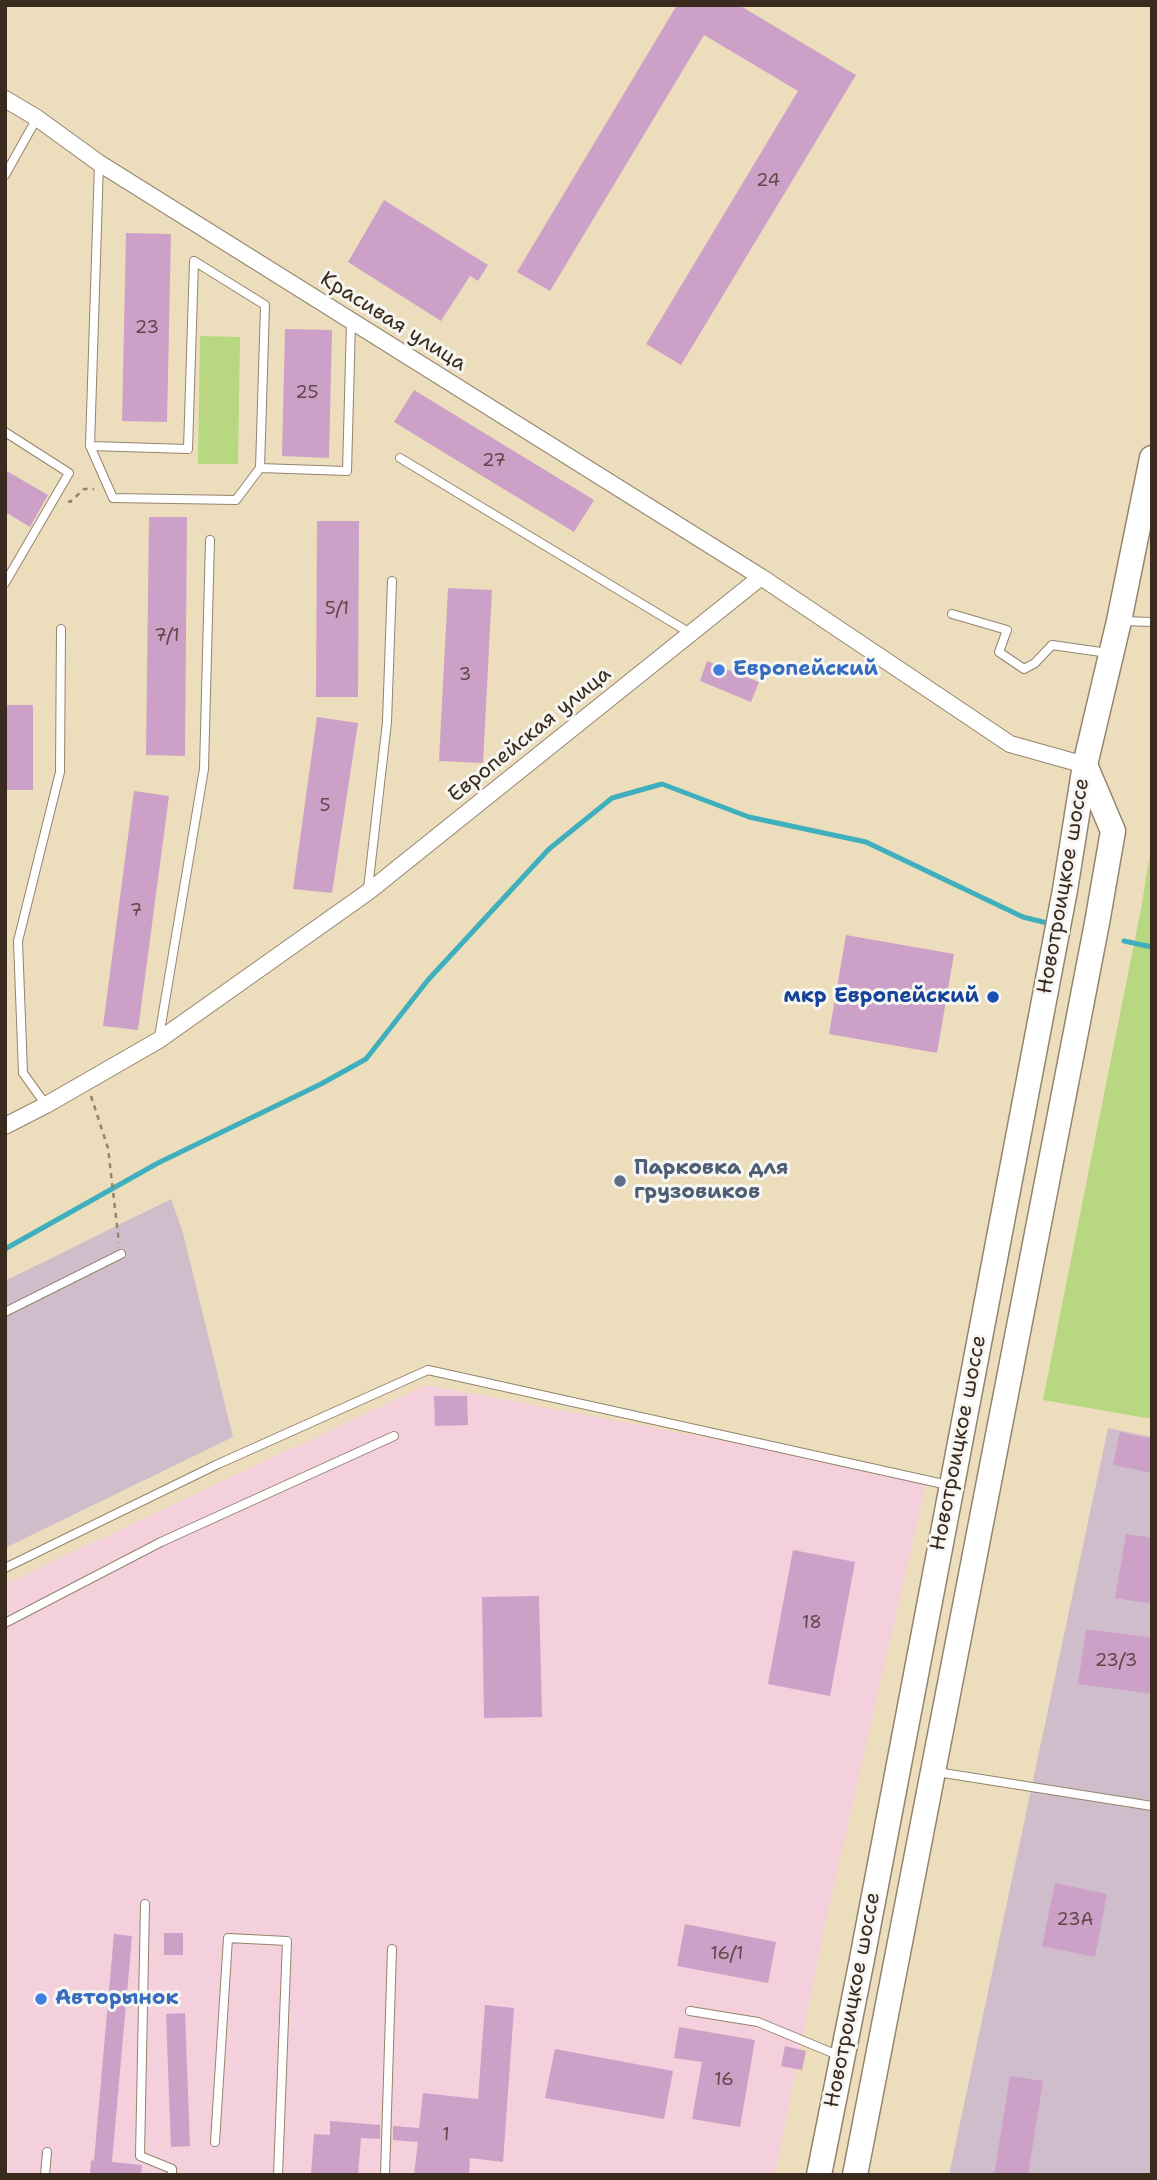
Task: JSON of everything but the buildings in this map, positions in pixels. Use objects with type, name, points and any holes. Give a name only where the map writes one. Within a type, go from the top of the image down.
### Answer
[{"type":"main road","points":[[1085,765],[1119,621],[1152,457]]},
{"type":"main road","name":"Новотроицкое шоссе","points":[[819,2175],[1065,890],[1085,765]]},
{"type":"main road","name":"Новотроицкое шоссе","points":[[855,2175],[1113,831],[1085,765]]},
{"type":"street","name":"Красивая улица","points":[[5,99],[37,118],[99,163],[761,577]]},
{"type":"street","name":"Европейская улица","points":[[5,1126],[159,1040],[368,892],[761,577]]},
{"type":"street","points":[[761,577],[1010,744],[1085,765]]},
{"type":"lane","points":[[5,175],[37,118]]},
{"type":"lane","points":[[90,446],[188,449],[194,261],[265,305],[260,468],[236,500],[113,498],[90,446],[99,163]]},
{"type":"lane","points":[[260,468],[347,471],[352,321]]},
{"type":"lane","points":[[5,432],[69,473],[5,583]]},
{"type":"lane","points":[[400,458],[690,633]]},
{"type":"lane","points":[[159,1040],[204,769],[210,540]]},
{"type":"lane","points":[[368,892],[387,722],[391,580]]},
{"type":"lane","points":[[952,614],[1006,630],[999,652],[1024,668],[1035,663],[1052,645],[1111,653]]},
{"type":"lane","points":[[1119,621],[1152,622]]},
{"type":"lane","points":[[46,1105],[23,1073],[18,941],[60,772],[61,629]]},
{"type":"lane","points":[[5,1312],[121,1254]]},
{"type":"lane","points":[[5,1568],[216,1465],[428,1370],[951,1486]]},
{"type":"lane","points":[[5,1623],[161,1542],[394,1436]]},
{"type":"lane","points":[[932,1771],[1152,1806]]},
{"type":"lane","points":[[145,1905],[140,2156],[172,2169],[172,2175]]},
{"type":"lane","points":[[215,2142],[228,1938],[287,1941],[278,2175]]},
{"type":"lane","points":[[385,2175],[392,1949]]},
{"type":"lane","points":[[690,2011],[758,2022],[842,2057]]},
{"type":"lane","points":[[45,2175],[47,2152]]},
{"type":"path","points":[[57,494],[70,502],[83,489],[110,490]]},
{"type":"path","points":[[86,1082],[108,1148],[121,1254]]},
{"type":"shaded area","points":[[171,1199],[183,1233],[233,1437],[5,1548],[5,1281]]},
{"type":"shaded area","points":[[426,1385],[927,1479],[826,1920],[775,2175],[5,2175],[5,1584]]},
{"type":"shaded area","points":[[1108,1428],[1152,1437],[1152,2175],[949,2175]]},
{"type":"green space","points":[[200,336],[240,337],[238,464],[198,464]]},
{"type":"green space","points":[[1152,842],[1152,1419],[1043,1400]]},
{"type":"waterway","points":[[5,1249],[158,1163],[321,1084],[366,1059],[428,980],[549,849],[612,798],[662,784],[749,817],[866,842],[1023,917],[1047,923]]},
{"type":"waterway","points":[[1124,941],[1152,947]]},
{"type":"place","name":"Европейский","points":[[719,670]]},
{"type":"place","name":"мкр Европейский","points":[[993,997]]},
{"type":"place","name":"Парковка для грузовиков","points":[[620,1181]]},
{"type":"place","name":"Авторынок","points":[[41,1999]]}]
